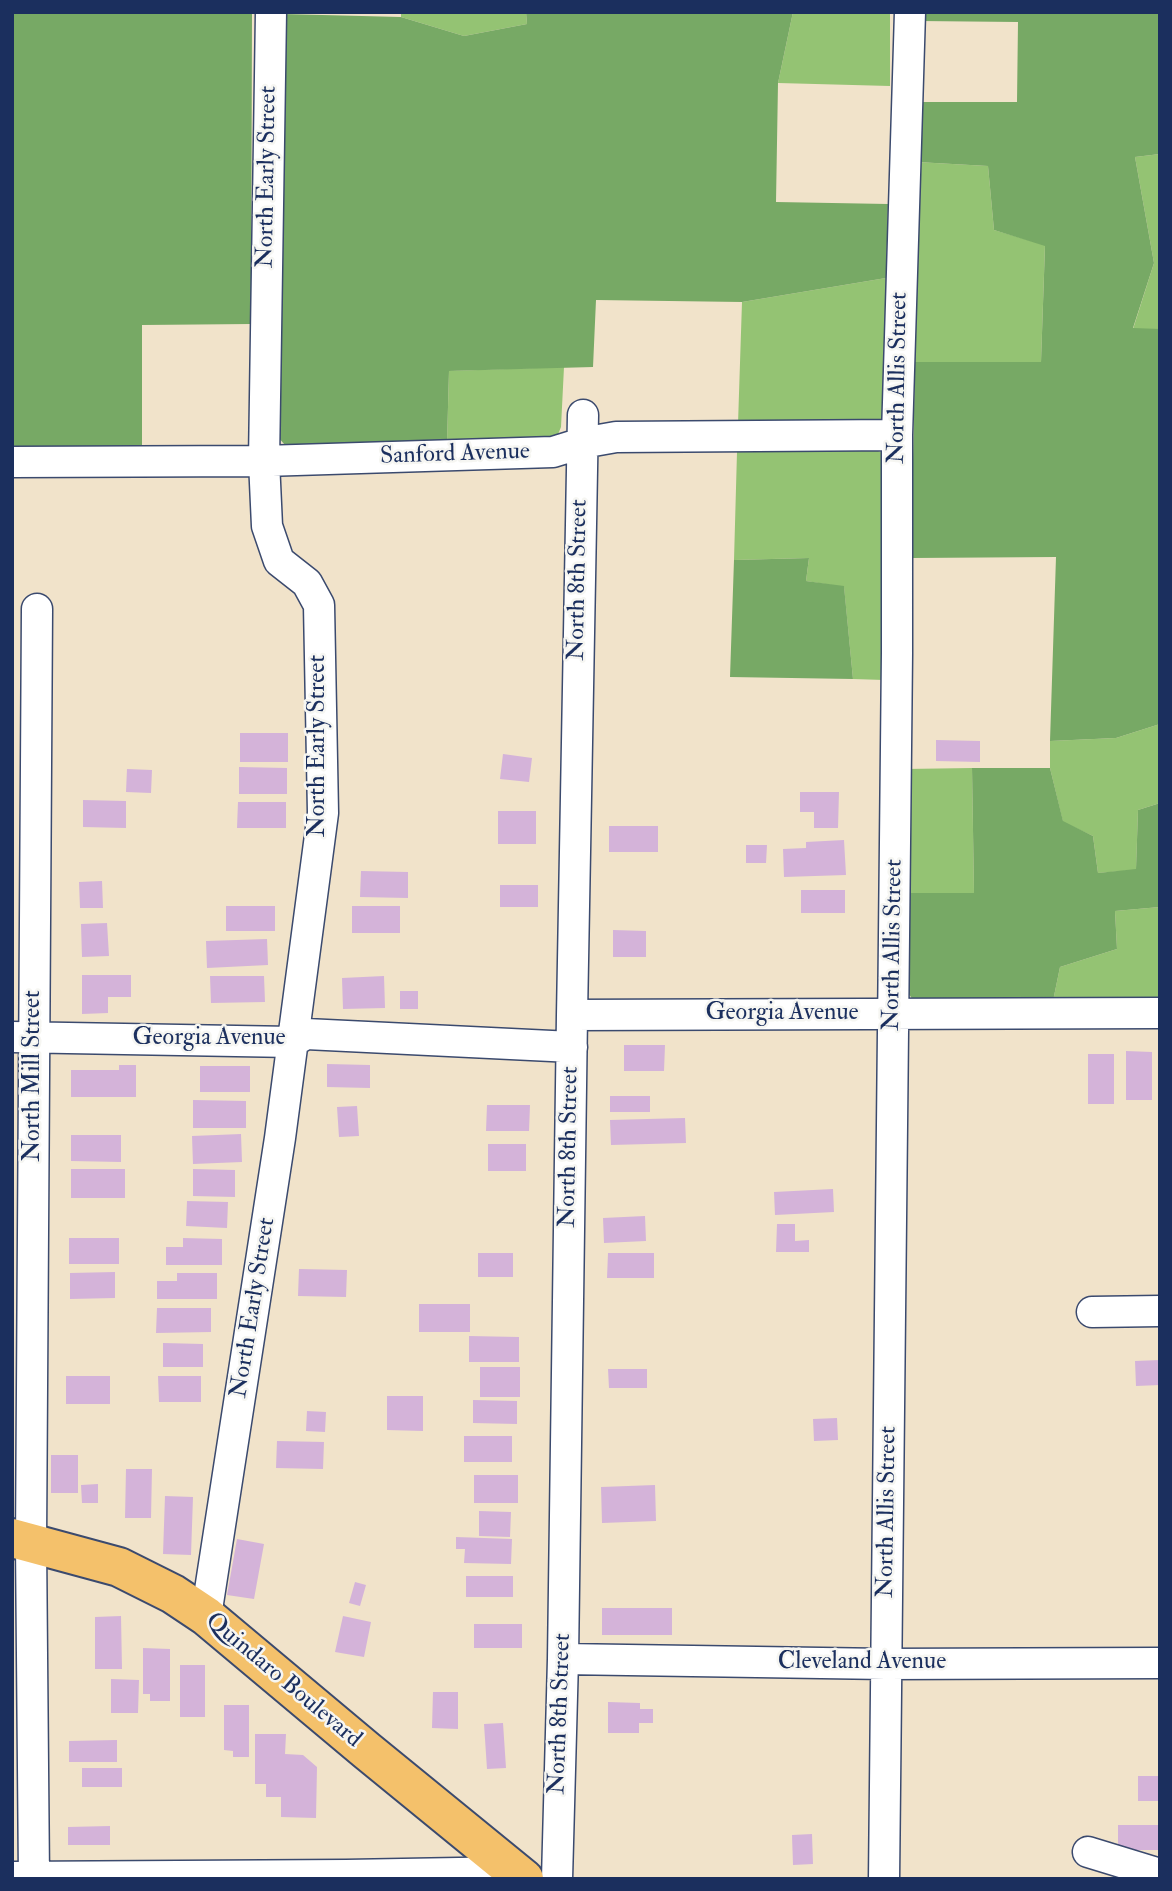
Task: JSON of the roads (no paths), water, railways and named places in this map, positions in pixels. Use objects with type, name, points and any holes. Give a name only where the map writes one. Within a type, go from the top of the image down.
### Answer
[{"type":"main road","name":"Quindaro Boulevard","points":[[21,1541],[120,1567],[173,1594],[206,1616],[520,1875]]},
{"type":"street","name":"North Early Street","points":[[206,1616],[280,1138],[323,813],[319,605],[307,583],[279,561],[267,526],[264,461],[271,12]]},
{"type":"street","name":"North Allis Street","points":[[884,1879],[894,1014],[897,435],[910,12]]},
{"type":"street","name":"Sanford Avenue","points":[[12,463],[264,461],[553,452],[583,429],[616,437],[897,435]]},
{"type":"street","name":"North 8th Street","points":[[557,1879],[564,1659],[583,429]]},
{"type":"street","name":"North Mill Street","points":[[27,1878],[22,1750],[21,1541],[23,1037],[37,609]]},
{"type":"street","name":"Georgia Avenue","points":[[572,1015],[1160,1013]]},
{"type":"street","name":"Georgia Avenue","points":[[23,1037],[292,1042],[306,1034],[572,1047]]},
{"type":"street","points":[[1092,1312],[1160,1311]]},
{"type":"street","name":"Cleveland Avenue","points":[[564,1659],[886,1664],[1160,1662]]},
{"type":"street","points":[[1088,1852],[1160,1874]]},
{"type":"street","points":[[27,1878],[520,1875]]}]
